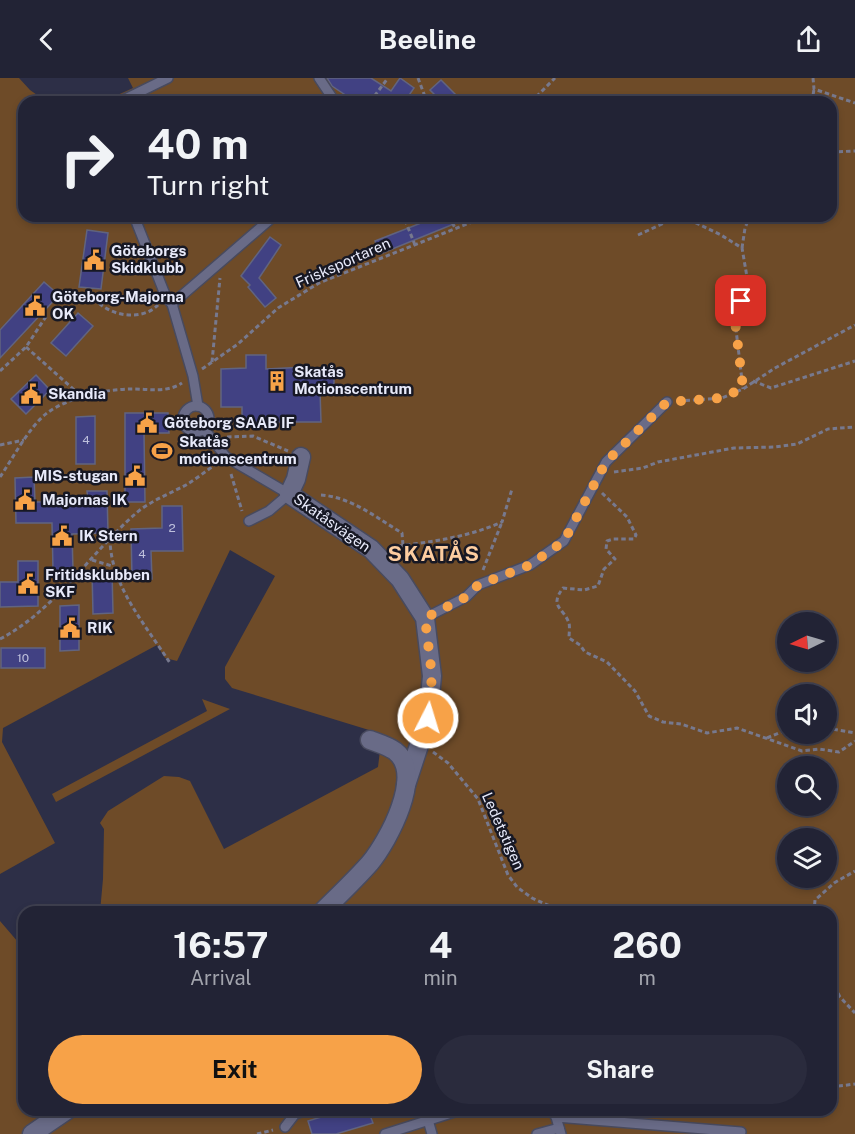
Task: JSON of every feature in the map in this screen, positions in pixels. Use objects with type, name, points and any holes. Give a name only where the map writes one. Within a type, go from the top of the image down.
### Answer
[{"type":"street","name":"Skatåsvägen","points":[[301,458],[294,497],[371,549],[400,579],[425,618],[431,665],[430,708],[422,744],[398,813],[379,850],[328,906]]},
{"type":"street","name":"Skatåsvägen","points":[[370,740],[396,751],[406,766],[406,785]]},
{"type":"street","points":[[32,1134],[58,1116]]},
{"type":"lane","points":[[131,96],[168,78]]},
{"type":"lane","points":[[319,78],[331,96]]},
{"type":"lane","points":[[136,222],[169,301],[193,376],[198,406],[208,414],[208,422],[204,429]]},
{"type":"lane","points":[[169,301],[222,262],[267,222]]},
{"type":"lane","points":[[425,618],[466,597],[478,585],[530,565],[564,541],[606,462],[667,402]]},
{"type":"lane","points":[[198,406],[186,410],[183,423],[192,431],[204,429]]},
{"type":"lane","points":[[204,429],[226,457],[294,497],[249,521]]},
{"type":"lane","points":[[285,1127],[293,1116]]},
{"type":"lane","points":[[385,1134],[441,1116]]},
{"type":"lane","points":[[537,1134],[560,1131],[554,1116]]},
{"type":"lane","points":[[574,1116],[741,1132]]},
{"type":"lane","points":[[428,1120],[432,1134]]},
{"type":"path","points":[[374,96],[388,78]]},
{"type":"path","points":[[418,78],[424,96]]},
{"type":"path","points":[[537,96],[555,78]]},
{"type":"path","points":[[813,78],[813,96]]},
{"type":"path","points":[[814,89],[834,96]]},
{"type":"path","points":[[837,97],[855,103]]},
{"type":"path","points":[[837,152],[855,151]]},
{"type":"path","points":[[406,222],[415,245]]},
{"type":"path","points":[[452,222],[455,228]]},
{"type":"path","name":"Frisksportaren","points":[[0,477],[35,426],[48,413],[82,397],[129,389],[166,390],[177,386],[238,344],[278,308],[300,293],[319,283],[471,222]]},
{"type":"path","points":[[638,235],[664,222]]},
{"type":"path","points":[[694,222],[742,248]]},
{"type":"path","points":[[743,388],[735,321],[747,277],[742,248],[748,222]]},
{"type":"path","points":[[212,362],[222,262]]},
{"type":"path","points":[[94,298],[100,306],[126,315],[151,312],[169,301]]},
{"type":"path","points":[[0,371],[26,347],[47,315]]},
{"type":"path","points":[[667,402],[722,398],[833,335],[855,325]]},
{"type":"path","points":[[26,347],[82,397]]},
{"type":"path","points":[[753,381],[771,388],[855,361]]},
{"type":"path","points":[[600,474],[644,468],[658,462],[734,448],[797,444],[828,429],[855,427]]},
{"type":"path","points":[[213,440],[239,435],[253,436],[273,443]]},
{"type":"path","points":[[0,445],[26,440]]},
{"type":"path","points":[[0,639],[37,614],[137,512],[189,483],[226,457],[239,505]]},
{"type":"path","points":[[595,485],[627,517],[636,535],[634,539],[613,538],[607,541],[606,549],[615,559],[604,569],[598,586],[584,590],[562,588],[558,595],[558,606],[568,623],[569,638],[580,645],[585,652],[607,662],[635,691],[649,717],[707,733],[737,728],[802,751],[819,749],[839,752],[855,741]]},
{"type":"path","points":[[478,585],[512,489]]},
{"type":"path","points":[[294,497],[336,496],[402,533],[403,545]]},
{"type":"path","points":[[371,549],[472,534],[502,522]]},
{"type":"path","points":[[110,538],[112,566],[135,610],[170,663]]},
{"type":"path","points":[[92,560],[112,566]]},
{"type":"path","points":[[837,730],[855,733]]},
{"type":"path","points":[[767,738],[777,734]]},
{"type":"path","name":"Ledetstigen","points":[[429,749],[448,763],[478,799],[508,875],[517,887],[532,898],[550,906]]},
{"type":"path","points":[[814,906],[815,900],[834,883],[855,871]]},
{"type":"path","points":[[837,991],[855,1012]]},
{"type":"path","points":[[837,1086],[855,1084]]},
{"type":"shaded area","points":[[0,78],[19,78],[38,96],[18,96],[18,222],[837,222],[837,96],[115,96],[133,88],[128,78],[855,78],[855,1134],[0,1134],[0,921],[18,942],[18,1116],[837,1116],[837,906],[101,906],[104,829],[100,823],[108,811],[164,776],[179,777],[190,781],[224,849],[378,767],[382,734],[232,688],[225,679],[225,667],[275,576],[230,550],[177,661],[165,658],[157,645],[3,728],[2,742],[55,843],[0,874]]},
{"type":"shaded area","points":[[202,699],[230,709],[56,802],[52,794],[207,711]]},
{"type":"building","points":[[327,78],[371,78],[391,91],[400,78],[414,88],[408,96],[347,96],[332,86]]},
{"type":"building","points":[[441,80],[457,96],[436,96],[430,90]]},
{"type":"building","points":[[424,222],[459,222],[380,254],[375,241]]},
{"type":"building","name":"Göteborgs Skidklubb","points":[[87,230],[108,233],[101,289],[79,287]]},
{"type":"building","points":[[270,237],[281,245],[259,278],[276,298],[265,307],[241,276]]},
{"type":"building","name":"Göteborg-Majorna OK","points":[[44,282],[59,295],[0,358],[0,330]]},
{"type":"building","points":[[78,313],[93,326],[66,356],[51,343]]},
{"type":"building","name":"Skatås Motionscentrum","points":[[246,355],[266,355],[266,369],[306,367],[307,372],[334,372],[334,389],[320,390],[321,422],[242,422],[242,407],[221,407],[221,369],[246,368]]},
{"type":"building","name":"Skandia","points":[[36,375],[50,390],[26,414],[11,399]]},
{"type":"building","points":[[125,413],[168,413],[169,433],[144,433],[145,502],[125,502]]},
{"type":"building","points":[[95,416],[95,464],[76,464],[76,417]]},
{"type":"building","points":[[34,477],[35,502],[88,501],[87,491],[107,491],[108,533],[72,534],[73,570],[53,571],[52,523],[16,523],[15,478]]},
{"type":"building","points":[[162,506],[182,506],[183,551],[151,551],[152,579],[132,579],[131,529],[162,528]]},
{"type":"building","name":"Fritidsklubben SKF","points":[[18,561],[38,561],[38,606],[0,607],[0,582],[18,582]]},
{"type":"building","points":[[92,571],[112,571],[113,613],[93,614]]},
{"type":"building","name":"RIK","points":[[79,605],[79,650],[60,651],[60,606]]},
{"type":"building","points":[[1,648],[45,648],[45,668],[1,668]]},
{"type":"building","points":[[324,1116],[370,1116],[373,1123],[336,1134],[312,1134],[308,1121]]},
{"type":"place","name":"Göteborgs Skidklubb","points":[[94,260]]},
{"type":"place","name":"Göteborg-Majorna OK","points":[[35,306]]},
{"type":"place","name":"Skatås Motionscentrum","points":[[277,381]]},
{"type":"place","name":"Skandia","points":[[31,394]]},
{"type":"place","name":"Göteborg SAAB IF","points":[[147,423]]},
{"type":"place","name":"Skatås motionscentrum","points":[[162,451]]},
{"type":"place","name":"MIS-stugan","points":[[135,476]]},
{"type":"place","name":"Majornas IK","points":[[25,500]]},
{"type":"place","name":"IK Stern","points":[[62,536]]},
{"type":"place","name":"Fritidsklubben SKF","points":[[28,584]]},
{"type":"place","name":"RIK","points":[[70,628]]},
{"type":"district","name":"SKATÅS","points":[[434,554]]},
{"type":"route","points":[[428,718],[432,676],[425,618],[466,597],[478,585],[530,565],[564,541],[606,462],[667,402],[722,398],[743,388],[735,321],[741,301]]}]
